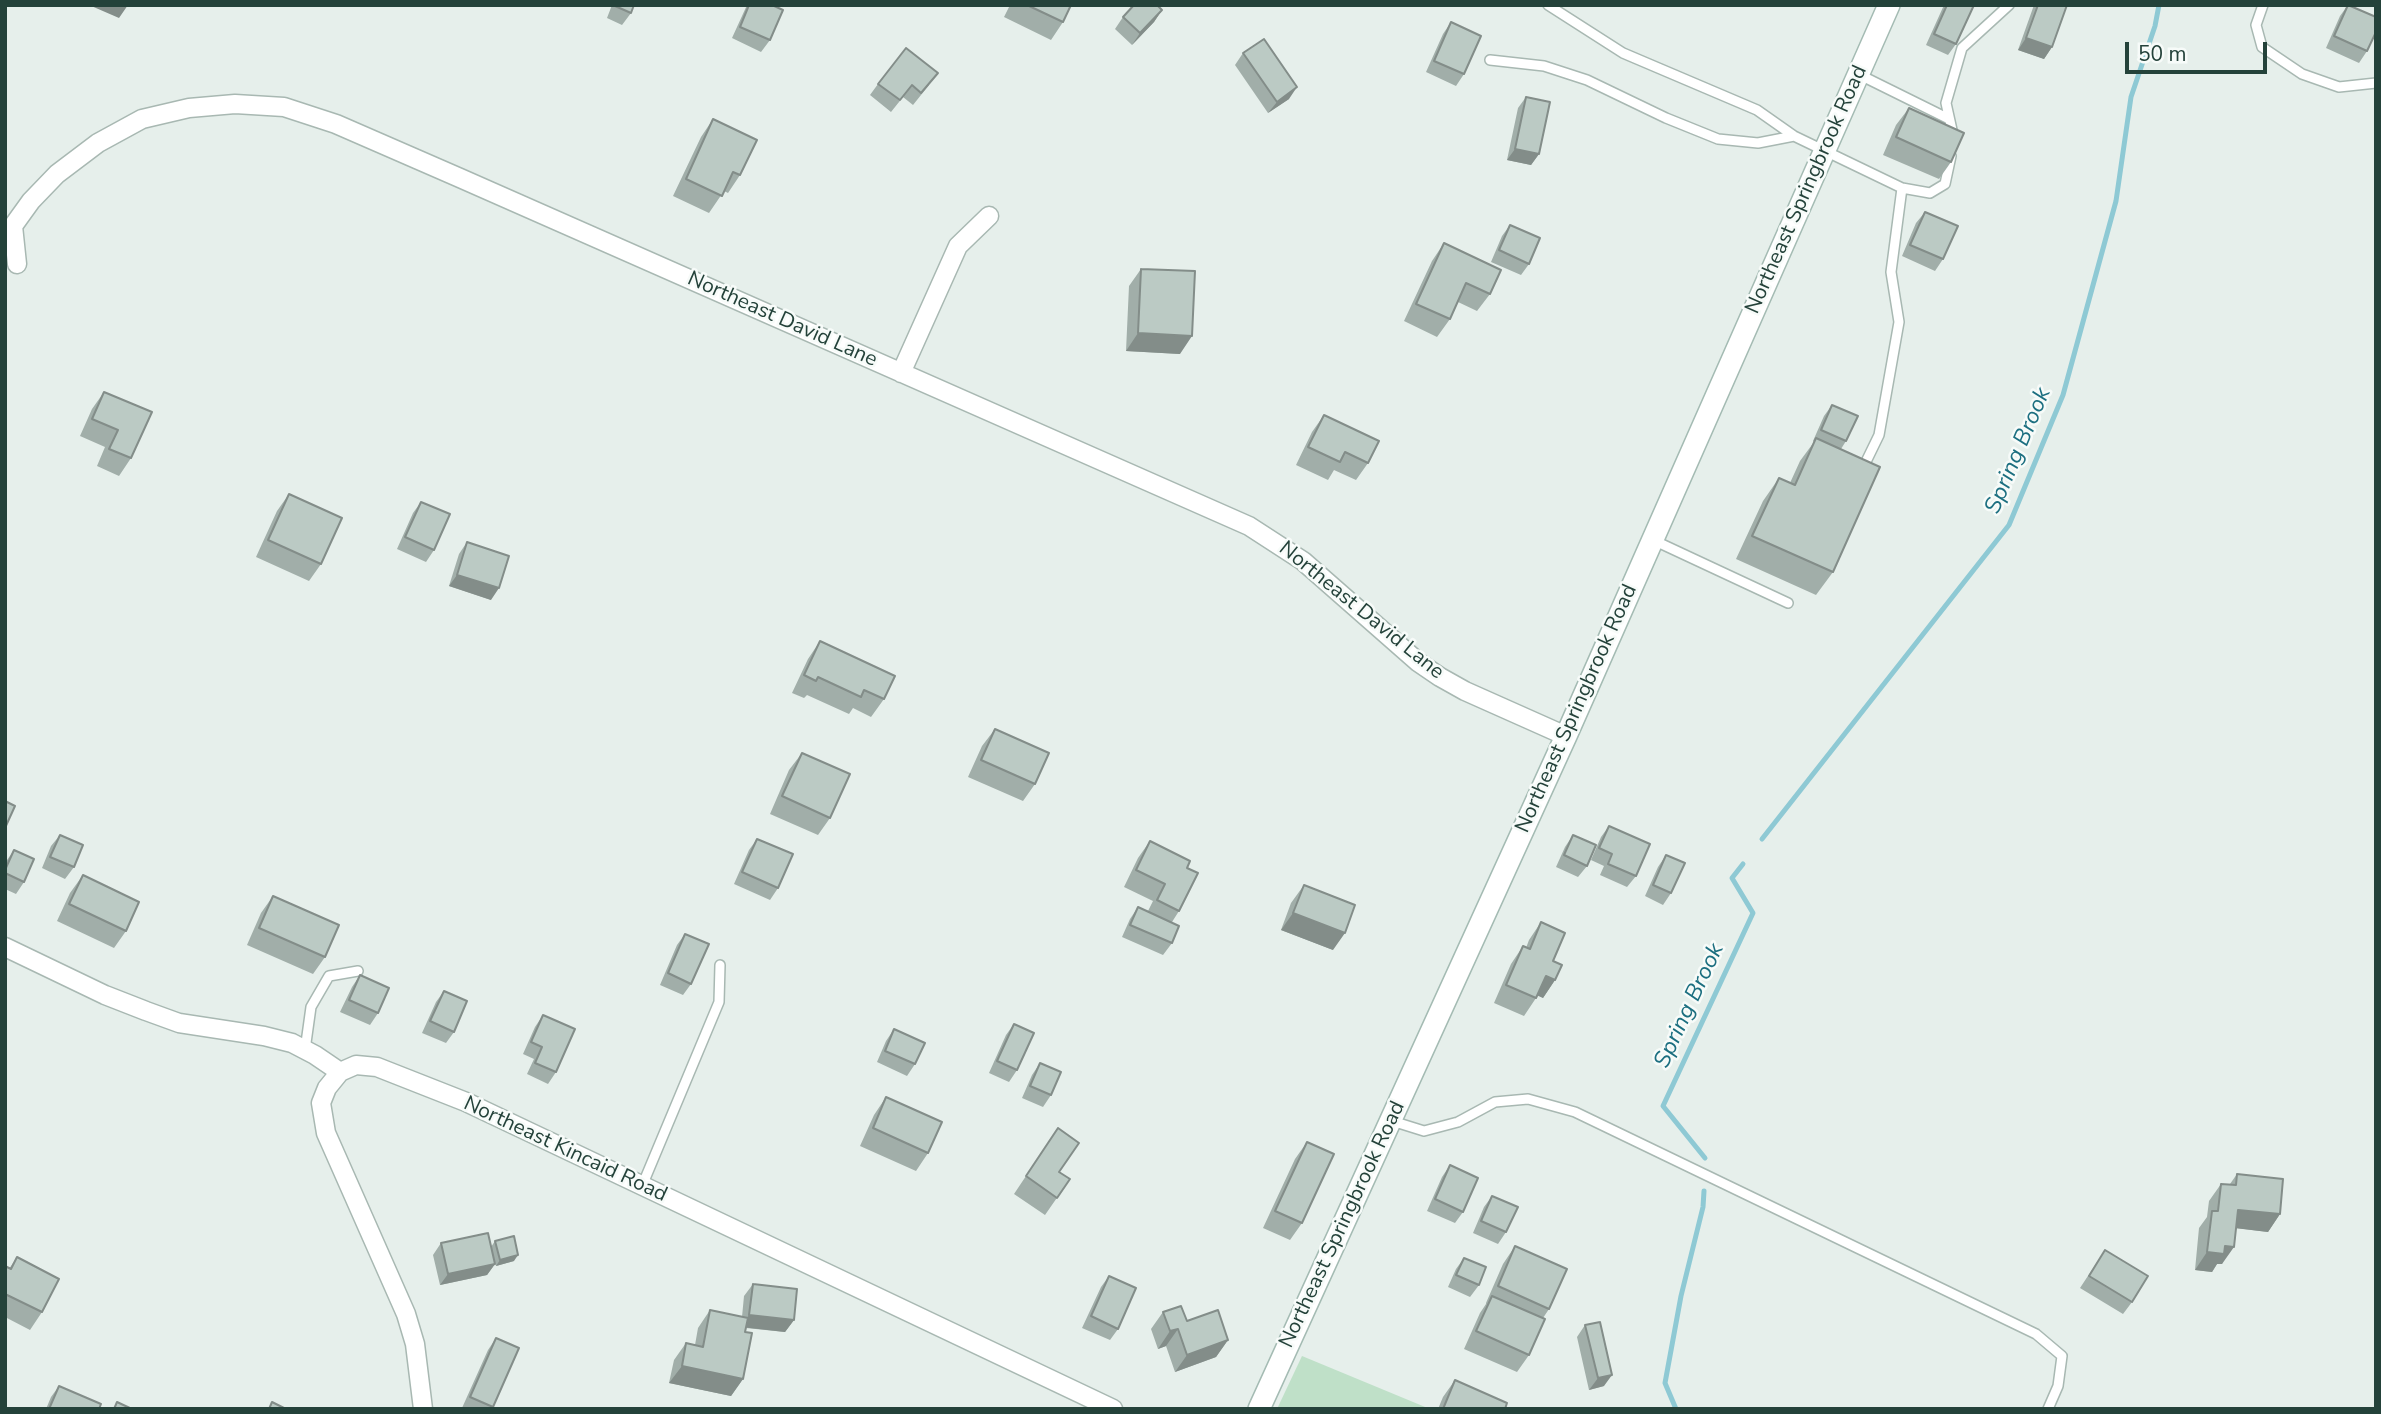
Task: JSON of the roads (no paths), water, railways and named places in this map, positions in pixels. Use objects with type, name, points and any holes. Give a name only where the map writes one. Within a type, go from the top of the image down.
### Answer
[{"type":"street","name":"Northeast Springbrook Road","points":[[1259,1409],[1566,736],[1889,5]]},
{"type":"street","name":"Northeast David Lane","points":[[17,264],[13,226],[31,201],[57,174],[98,142],[142,119],[189,108],[235,104],[284,107],[336,124],[1249,526],[1303,561],[1418,662],[1440,677],[1566,736]]},
{"type":"street","points":[[901,373],[958,246],[989,216]]},
{"type":"street","points":[[5,947],[105,995],[167,1019],[292,1043],[340,1072],[327,1088],[321,1103],[326,1133],[406,1314],[415,1344],[423,1409]]},
{"type":"street","name":"Northeast Kincaid Road","points":[[340,1072],[356,1065],[377,1067],[466,1102],[1113,1409]]},
{"type":"lane","points":[[1548,5],[1623,52],[1757,110],[1794,136],[1824,152],[1902,188],[1930,193],[1945,184],[1955,140],[1946,103],[1962,48],[2009,5]]},
{"type":"lane","points":[[2263,5],[2256,25],[2262,47],[2302,74],[2339,87],[2376,83]]},
{"type":"lane","points":[[1490,60],[1544,66],[1587,79],[1666,118],[1718,139],[1758,143],[1794,136]]},
{"type":"lane","points":[[1858,74],[1950,119]]},
{"type":"lane","points":[[1861,472],[1879,435],[1899,322],[1891,272],[1902,188]]},
{"type":"lane","points":[[1653,540],[1788,603]]},
{"type":"lane","points":[[642,1186],[719,1002],[720,965]]},
{"type":"lane","points":[[305,1050],[311,1007],[329,976],[358,971]]},
{"type":"lane","points":[[1390,1121],[1424,1132],[1458,1122],[1495,1102],[1528,1099],[1575,1112],[2036,1334],[2062,1356],[2058,1386],[2048,1409]]},
{"type":"waterway","name":"Spring Brook","points":[[1762,839],[2009,525],[2063,395],[2116,201],[2131,97],[2155,26],[2159,5]]},
{"type":"waterway","name":"Spring Brook","points":[[1705,1158],[1663,1106],[1753,913],[1732,878],[1743,864]]},
{"type":"waterway","name":"Spring Brook","points":[[1676,1409],[1665,1383],[1681,1296],[1703,1207],[1704,1191]]}]
